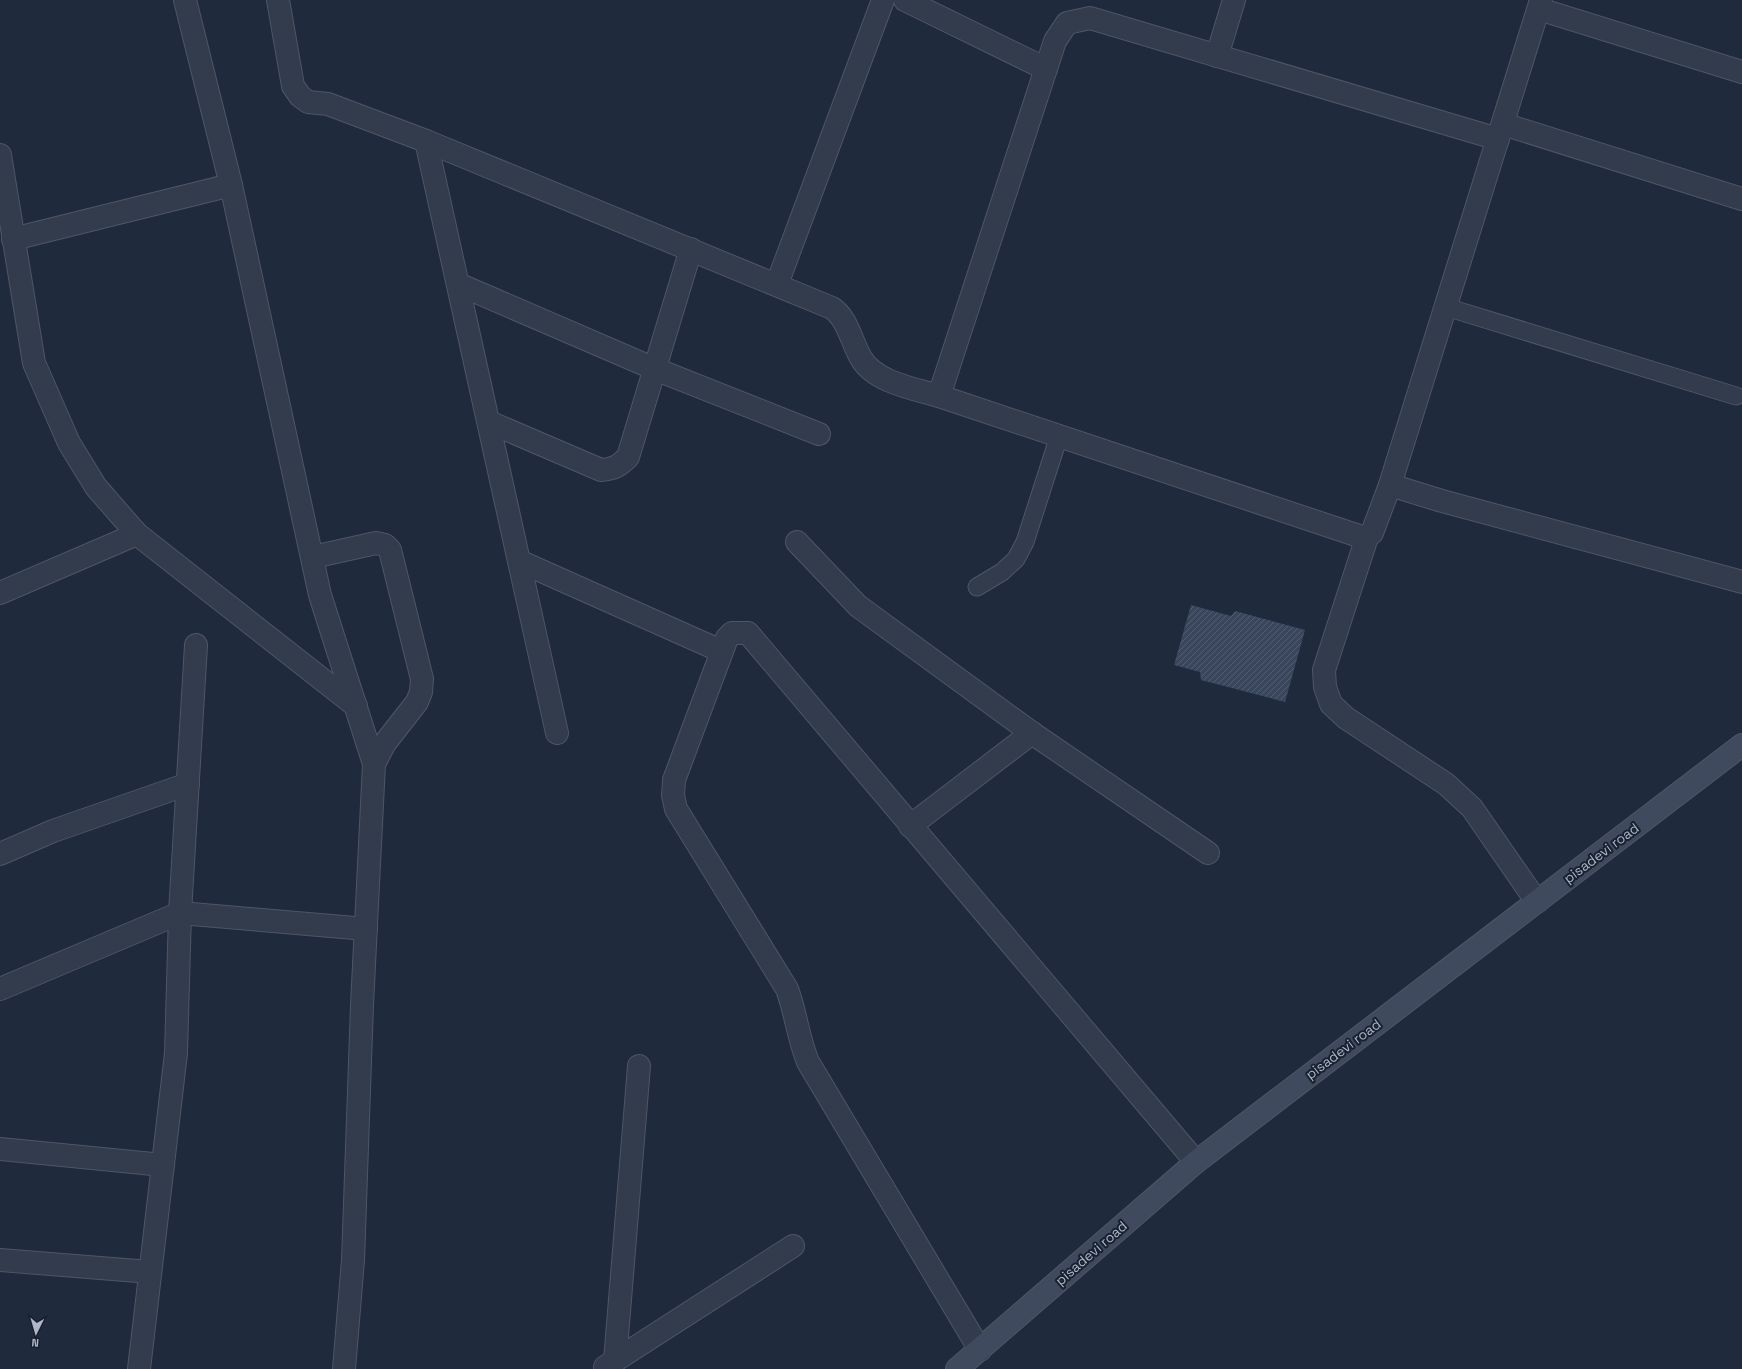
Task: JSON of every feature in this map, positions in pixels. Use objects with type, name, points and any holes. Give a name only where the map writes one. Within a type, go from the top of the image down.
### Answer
[{"type":"street","points":[[185,0],[231,186],[320,594],[374,764],[353,1260],[344,1369]]},
{"type":"street","points":[[278,0],[293,86],[300,96],[308,102],[328,104],[426,141],[832,308],[842,317],[861,360],[890,382],[940,396],[1362,537],[1366,537]]},
{"type":"street","points":[[776,284],[884,0]]},
{"type":"street","points":[[905,0],[1046,69]]},
{"type":"street","points":[[1217,56],[1234,0]]},
{"type":"street","points":[[1537,902],[1472,808],[1446,784],[1346,718],[1331,704],[1325,687],[1324,670],[1366,537],[1372,533],[1390,485],[1540,4],[1742,72]]},
{"type":"street","points":[[940,396],[1055,41],[1067,23],[1090,18],[1217,56],[1742,199]]},
{"type":"street","points":[[426,141],[557,733]]},
{"type":"street","points":[[0,155],[34,363],[68,443],[96,487],[137,534],[356,706]]},
{"type":"street","points":[[13,240],[231,186]]},
{"type":"street","points":[[489,422],[601,470],[611,470],[618,467],[628,457],[691,249]]},
{"type":"street","points":[[458,284],[655,369],[819,434]]},
{"type":"street","points":[[1390,485],[1442,501],[1742,582]]},
{"type":"street","points":[[0,593],[137,534]]},
{"type":"street","points":[[797,542],[858,606],[1032,733],[1208,853]]},
{"type":"street","points":[[313,557],[376,543],[384,545],[390,550],[422,679],[421,692],[417,702],[385,743],[374,764]]},
{"type":"street","points":[[519,561],[721,651]]},
{"type":"street","points":[[980,1350],[808,1062],[801,1044],[793,1004],[787,989],[676,809],[673,795],[674,780],[726,638],[732,633],[748,633],[1196,1162]]},
{"type":"street","points":[[138,1369],[176,1053],[180,913],[196,645]]},
{"type":"street","points":[[910,826],[1032,733]]},
{"type":"street","name":"pisadevi road","points":[[957,1369],[1196,1162],[1742,745]]},
{"type":"street","points":[[0,854],[53,831],[188,784]]},
{"type":"street","points":[[0,989],[180,913],[366,930]]},
{"type":"street","points":[[609,1365],[639,1066]]},
{"type":"street","points":[[0,1149],[163,1165]]},
{"type":"street","points":[[609,1365],[793,1246]]},
{"type":"street","points":[[0,1260],[150,1272]]},
{"type":"lane","points":[[1446,307],[1736,396]]},
{"type":"lane","points":[[977,587],[1002,572],[1016,560],[1025,542],[1059,436]]},
{"type":"building","points":[[1191,605],[1231,616],[1235,611],[1305,630],[1285,702],[1201,680],[1200,672],[1174,665]]}]
